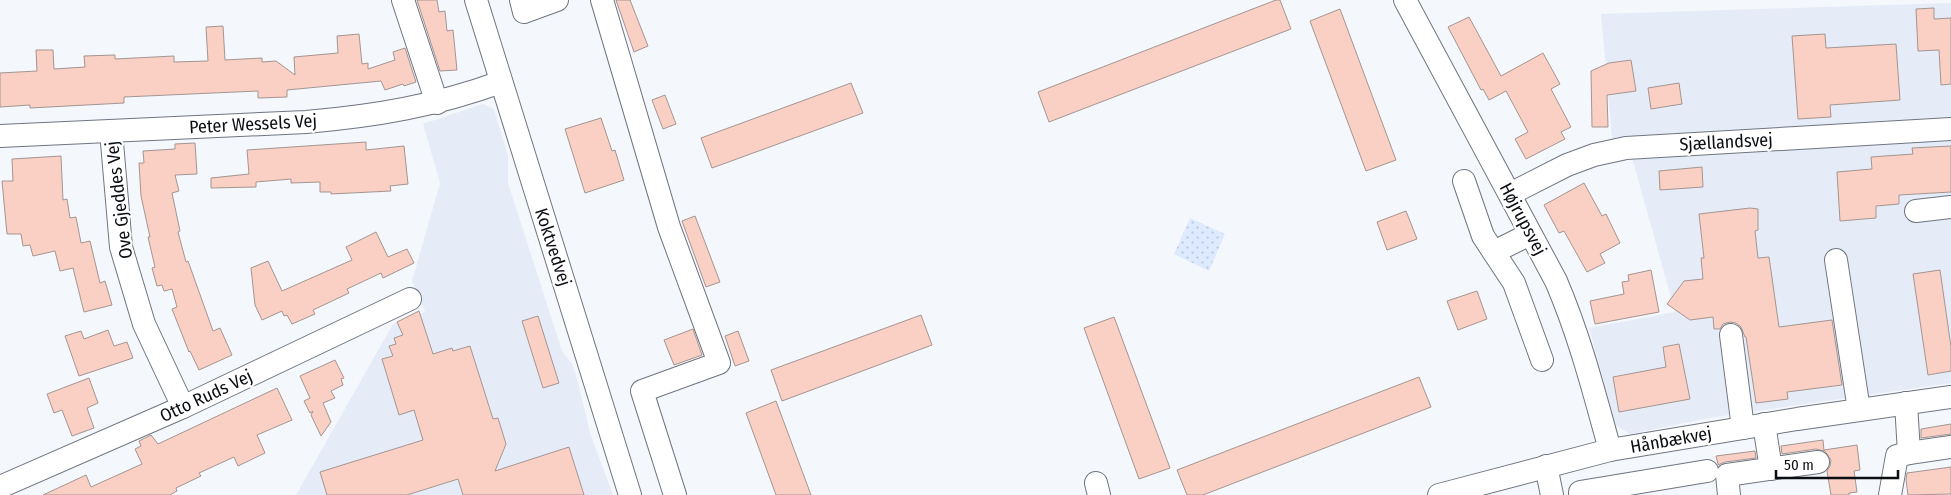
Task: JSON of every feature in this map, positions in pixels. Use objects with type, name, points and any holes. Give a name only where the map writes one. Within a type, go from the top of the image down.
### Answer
[{"type":"street","points":[[403,0],[437,103]]},
{"type":"street","name":"Koktvedvej","points":[[476,0],[630,495]]},
{"type":"street","points":[[521,0],[524,12],[556,0]]},
{"type":"street","points":[[602,0],[669,227],[719,363],[642,391],[675,495]]},
{"type":"street","name":"Højrupsvej","points":[[1405,0],[1556,281],[1584,353],[1610,450]]},
{"type":"street","name":"Peter Wessels Vej","points":[[0,136],[306,122],[352,118],[437,103],[501,82]]},
{"type":"street","name":"Sjællandsvej","points":[[1510,194],[1567,165],[1594,155],[1626,148],[1951,129]]},
{"type":"street","name":"Ove Gjeddes Vej","points":[[111,131],[121,247],[144,324],[184,407]]},
{"type":"street","points":[[1464,181],[1483,236],[1514,283],[1542,360]]},
{"type":"street","points":[[1916,211],[1951,207]]},
{"type":"street","points":[[1494,252],[1530,234]]},
{"type":"street","points":[[1836,260],[1859,410]]},
{"type":"street","name":"Otto Ruds Vej","points":[[0,487],[184,407],[410,299]]},
{"type":"street","points":[[1731,335],[1753,426],[1771,469]]},
{"type":"street","name":"Hånbækvej","points":[[1439,495],[1610,450],[1753,426],[1951,397]]},
{"type":"street","points":[[1906,403],[1910,454]]},
{"type":"street","points":[[1890,495],[1897,456],[1951,447]]},
{"type":"street","points":[[1729,495],[1726,476],[1818,462]]},
{"type":"street","points":[[1546,466],[1552,495]]},
{"type":"street","points":[[1580,495],[1580,492],[1638,489],[1708,471]]},
{"type":"shaded area","points":[[1951,3],[1951,383],[1710,418],[1630,434],[1616,426],[1589,328],[1675,312],[1633,161],[1612,137],[1601,14]]},
{"type":"shaded area","points":[[483,104],[494,109],[508,156],[508,183],[562,351],[572,364],[576,375],[591,436],[613,495],[296,495],[393,324],[425,312],[412,281],[440,183],[423,124]]},
{"type":"shaded area","points":[[1190,218],[1225,234],[1209,271],[1174,254]]},
{"type":"building","points":[[417,0],[437,0],[439,12],[445,11],[447,31],[453,30],[457,70],[440,71]]},
{"type":"building","points":[[616,0],[630,0],[648,46],[634,52]]},
{"type":"building","points":[[1280,0],[1291,29],[1049,122],[1038,92]]},
{"type":"building","points":[[1934,8],[1934,19],[1951,18],[1951,84],[1941,85],[1939,50],[1918,51],[1916,9]]},
{"type":"building","points":[[1340,9],[1396,160],[1366,171],[1310,21]]},
{"type":"building","points":[[1469,17],[1501,76],[1543,53],[1560,84],[1551,89],[1571,127],[1561,132],[1565,139],[1526,159],[1515,139],[1528,132],[1506,91],[1489,100],[1483,89],[1481,90],[1448,27]]},
{"type":"building","points":[[223,26],[225,60],[262,58],[262,62],[276,61],[295,75],[294,57],[338,53],[337,36],[359,34],[362,64],[368,63],[368,69],[395,60],[393,52],[405,48],[416,82],[385,90],[381,81],[287,90],[287,97],[258,98],[258,91],[124,97],[124,103],[30,108],[30,105],[0,107],[0,73],[37,71],[36,50],[53,50],[54,69],[85,67],[84,56],[115,55],[115,59],[174,56],[174,62],[208,61],[206,27]]},
{"type":"building","points":[[1825,34],[1826,48],[1896,44],[1900,100],[1830,105],[1831,117],[1798,119],[1792,36]]},
{"type":"building","points":[[1631,60],[1636,91],[1607,95],[1608,127],[1592,127],[1591,71],[1609,63]]},
{"type":"building","points":[[851,83],[863,113],[712,168],[701,138]]},
{"type":"building","points":[[1679,83],[1682,104],[1651,109],[1648,88]]},
{"type":"building","points":[[665,95],[676,124],[663,129],[652,100]]},
{"type":"building","points":[[601,118],[612,151],[615,150],[624,180],[585,193],[565,129]]},
{"type":"building","points":[[366,142],[366,150],[404,146],[408,184],[390,186],[391,191],[331,194],[331,192],[320,192],[320,182],[291,183],[291,179],[256,182],[256,187],[211,188],[211,178],[249,174],[247,150]]},
{"type":"building","points":[[195,143],[197,174],[175,175],[179,191],[172,193],[180,231],[178,232],[186,262],[188,261],[213,331],[220,328],[232,355],[199,370],[189,352],[172,309],[177,307],[172,289],[164,291],[162,285],[157,286],[152,268],[155,267],[141,196],[139,163],[144,163],[143,151],[175,149],[175,144]]},
{"type":"building","points":[[1951,146],[1951,192],[1899,195],[1899,204],[1876,206],[1876,218],[1840,221],[1837,172],[1872,169],[1871,157],[1913,154],[1912,148]]},
{"type":"building","points":[[61,156],[63,200],[67,199],[70,218],[76,217],[81,243],[90,241],[100,283],[105,281],[112,305],[84,312],[73,268],[60,271],[55,251],[33,256],[30,245],[23,246],[21,234],[7,234],[2,181],[13,181],[12,159]]},
{"type":"building","points":[[1702,167],[1703,187],[1660,190],[1659,171]]},
{"type":"building","points":[[1584,183],[1602,216],[1606,214],[1620,243],[1600,254],[1605,263],[1587,272],[1564,231],[1559,233],[1544,205]]},
{"type":"building","points":[[1750,208],[1758,209],[1758,230],[1755,231],[1758,258],[1769,257],[1779,327],[1832,320],[1842,385],[1787,392],[1788,399],[1756,403],[1746,337],[1741,327],[1736,323],[1730,322],[1723,324],[1720,329],[1714,329],[1713,317],[1690,320],[1667,304],[1684,281],[1703,279],[1701,258],[1704,258],[1699,214]]},
{"type":"building","points":[[1406,211],[1417,239],[1387,250],[1377,222]]},
{"type":"building","points":[[695,216],[720,282],[706,287],[682,221]]},
{"type":"building","points":[[376,232],[388,257],[407,249],[414,263],[383,278],[381,273],[347,289],[349,293],[313,310],[315,314],[292,324],[287,315],[284,316],[282,311],[262,320],[255,305],[251,268],[268,261],[282,291],[352,260],[346,247]]},
{"type":"building","points":[[1651,270],[1659,312],[1595,324],[1590,301],[1624,294],[1622,282],[1629,281],[1628,275]]},
{"type":"building","points":[[1940,270],[1951,347],[1951,371],[1928,375],[1913,274]]},
{"type":"building","points":[[1477,291],[1487,319],[1458,330],[1447,301]]},
{"type":"building","points":[[419,311],[433,354],[452,348],[453,351],[470,346],[493,419],[498,418],[506,444],[495,471],[569,447],[584,495],[463,495],[458,479],[407,495],[327,495],[320,472],[423,440],[414,410],[399,415],[382,359],[393,356],[389,346],[396,344],[394,338],[403,335],[397,322]]},
{"type":"building","points":[[921,315],[932,345],[782,401],[771,370]]},
{"type":"building","points":[[538,316],[559,383],[543,388],[522,321]]},
{"type":"building","points":[[1114,317],[1170,468],[1139,479],[1084,328]]},
{"type":"building","points":[[693,329],[702,355],[674,365],[664,340]]},
{"type":"building","points":[[108,330],[114,346],[127,342],[133,358],[79,376],[65,336],[81,331],[84,339]]},
{"type":"building","points":[[738,331],[749,361],[735,366],[725,336]]},
{"type":"building","points":[[1679,344],[1690,399],[1619,412],[1613,377],[1666,367],[1663,347]]},
{"type":"building","points":[[335,360],[344,378],[341,379],[343,385],[331,391],[335,398],[323,403],[331,422],[321,436],[311,415],[313,411],[310,413],[304,401],[310,398],[300,376]]},
{"type":"building","points":[[1419,377],[1431,407],[1203,495],[1187,495],[1177,470]]},
{"type":"building","points":[[89,378],[98,403],[87,408],[94,428],[72,436],[62,410],[54,413],[47,394]]},
{"type":"building","points":[[277,388],[292,420],[257,435],[265,453],[238,466],[234,457],[199,473],[201,476],[176,488],[177,491],[170,495],[43,495],[86,475],[91,487],[142,464],[135,449],[141,446],[139,441],[151,435],[158,444]]},
{"type":"building","points":[[776,401],[811,495],[776,495],[746,413]]},
{"type":"building","points":[[1951,424],[1951,434],[1921,438],[1921,429]]},
{"type":"building","points":[[1823,440],[1824,451],[1816,449],[1782,454],[1781,446]]},
{"type":"building","points":[[1857,445],[1860,470],[1854,471],[1857,492],[1849,493],[1849,495],[1831,495],[1827,471],[1831,460],[1824,450]]},
{"type":"building","points":[[1755,451],[1756,458],[1725,462],[1718,465],[1716,456]]},
{"type":"building","points":[[1951,467],[1951,494],[1908,495],[1907,473]]}]
